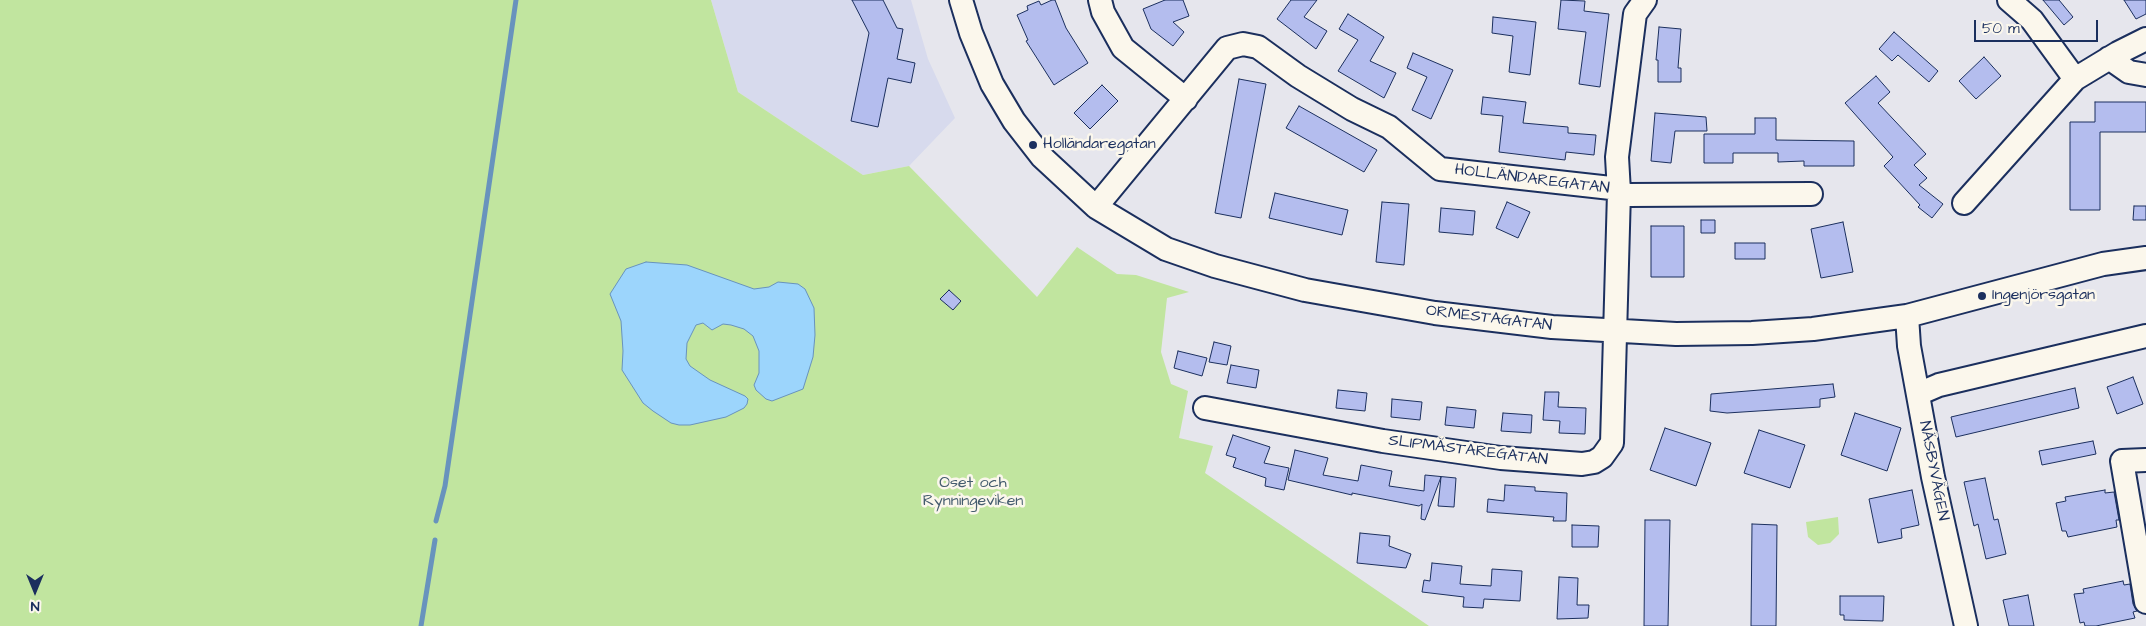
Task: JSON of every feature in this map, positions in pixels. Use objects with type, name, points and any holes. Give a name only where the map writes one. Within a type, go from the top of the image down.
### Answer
[{"type":"street","name":"ORMESTAGATAN","points":[[961,0],[971,34],[992,84],[1014,120],[1042,158],[1096,207],[1166,249],[1215,266],[1305,290],[1435,313],[1552,327],[1676,334],[1752,333],[1813,329],[1907,316],[2104,264],[2146,258]]},
{"type":"street","points":[[1100,0],[1104,12],[1123,48],[1186,99]]},
{"type":"street","name":"SLIPMÄSTAREGATAN","points":[[1205,408],[1364,438],[1501,458],[1582,464],[1594,462],[1602,457],[1612,443],[1619,192],[1617,157],[1635,14],[1645,0]]},
{"type":"street","points":[[2009,0],[2032,20],[2075,80]]},
{"type":"street","points":[[1964,203],[2075,80],[2109,58],[2146,39]]},
{"type":"street","name":"HOLLÄNDAREGATAN","points":[[1096,207],[1227,48],[1243,44],[1258,47],[1298,76],[1352,109],[1389,127],[1440,169],[1611,188],[1628,195],[1811,194]]},
{"type":"street","points":[[2109,58],[2129,72],[2146,75]]},
{"type":"street","name":"NÄSBYVÄGEN","points":[[1907,316],[1909,346],[1918,394],[1966,626]]},
{"type":"street","points":[[1918,394],[1939,385],[2146,336]]},
{"type":"street","points":[[2146,460],[2122,460],[2146,602]]},
{"type":"shaded area","points":[[711,0],[911,0],[928,59],[955,118],[909,166],[863,175],[738,92]]},
{"type":"green space","name":"Oset och Rynningeviken","points":[[0,0],[711,0],[738,92],[863,175],[909,166],[1037,297],[1077,247],[1117,274],[1136,275],[1189,292],[1167,298],[1161,352],[1171,384],[1188,391],[1179,438],[1213,446],[1205,473],[1429,626],[0,626]]},
{"type":"green space","points":[[1838,517],[1839,534],[1830,543],[1818,545],[1808,537],[1806,522]]},
{"type":"water","points":[[646,262],[687,265],[754,289],[769,287],[778,282],[798,284],[805,289],[814,308],[815,335],[813,357],[803,389],[772,401],[766,399],[756,390],[754,385],[759,373],[759,351],[753,336],[744,329],[731,325],[723,324],[712,330],[703,323],[696,325],[687,343],[686,359],[690,366],[710,380],[745,396],[748,399],[744,408],[726,417],[690,425],[679,425],[671,423],[643,403],[622,370],[621,321],[610,294],[626,269]]},
{"type":"building","points":[[852,0],[883,0],[897,28],[903,29],[897,59],[915,63],[911,83],[888,78],[878,127],[851,121],[869,33]]},
{"type":"building","points":[[1055,0],[1066,28],[1088,63],[1054,85],[1026,41],[1028,40],[1017,15],[1028,10],[1027,6],[1039,1],[1041,5]]},
{"type":"building","points":[[1165,0],[1183,0],[1189,16],[1173,22],[1184,32],[1173,46],[1151,29],[1143,9]]},
{"type":"building","points":[[1291,0],[1317,0],[1304,17],[1327,31],[1316,49],[1277,19]]},
{"type":"building","points":[[1561,0],[1585,1],[1584,11],[1609,14],[1600,87],[1579,84],[1586,32],[1558,29]]},
{"type":"building","points":[[2043,0],[2059,0],[2073,17],[2064,25]]},
{"type":"building","points":[[2124,0],[2146,0],[2146,14],[2136,19]]},
{"type":"building","points":[[1348,14],[1384,37],[1370,61],[1396,73],[1384,98],[1338,71],[1358,40],[1339,29]]},
{"type":"building","points":[[1493,17],[1536,22],[1530,75],[1509,72],[1513,36],[1492,33]]},
{"type":"building","points":[[1659,27],[1681,29],[1678,68],[1681,68],[1681,82],[1658,82],[1658,60],[1656,60]]},
{"type":"building","points":[[1894,32],[1938,71],[1929,82],[1898,55],[1892,61],[1879,49]]},
{"type":"building","points":[[1413,53],[1453,70],[1431,119],[1412,110],[1427,77],[1407,68]]},
{"type":"building","points":[[1984,57],[2001,76],[1976,99],[1959,81]]},
{"type":"building","points":[[1876,76],[1890,92],[1878,103],[1926,154],[1914,165],[1927,178],[1919,185],[1943,204],[1932,218],[1918,207],[1920,205],[1884,166],[1893,157],[1845,103]]},
{"type":"building","points":[[1239,79],[1266,84],[1241,218],[1215,213]]},
{"type":"building","points":[[1102,85],[1118,101],[1090,129],[1074,113]]},
{"type":"building","points":[[1483,97],[1526,102],[1523,123],[1568,127],[1568,133],[1596,135],[1594,155],[1566,152],[1565,160],[1499,152],[1503,116],[1481,114]]},
{"type":"building","points":[[2095,102],[2146,102],[2146,132],[2100,132],[2100,210],[2070,210],[2070,122],[2095,122]]},
{"type":"building","points":[[1299,106],[1377,150],[1364,172],[1286,128]]},
{"type":"building","points":[[1655,113],[1706,117],[1707,131],[1675,131],[1671,163],[1651,161]]},
{"type":"building","points":[[1755,118],[1776,118],[1776,140],[1854,141],[1854,166],[1804,166],[1804,161],[1778,162],[1778,153],[1733,153],[1733,163],[1704,163],[1704,134],[1755,134]]},
{"type":"building","points":[[1275,193],[1348,210],[1342,235],[1269,218]]},
{"type":"building","points":[[1382,202],[1409,204],[1404,265],[1376,262]]},
{"type":"building","points":[[1507,202],[1530,212],[1518,238],[1496,228]]},
{"type":"building","points":[[2134,206],[2146,206],[2146,220],[2133,220]]},
{"type":"building","points":[[1441,208],[1475,211],[1473,235],[1439,232]]},
{"type":"building","points":[[1701,220],[1715,220],[1715,233],[1701,233]]},
{"type":"building","points":[[1843,222],[1853,272],[1821,278],[1811,229]]},
{"type":"building","points":[[1651,226],[1684,226],[1684,277],[1651,277]]},
{"type":"building","points":[[1735,243],[1765,243],[1765,259],[1735,259]]},
{"type":"building","points":[[949,290],[961,301],[953,310],[940,299]]},
{"type":"building","points":[[1214,342],[1231,346],[1227,365],[1209,362]]},
{"type":"building","points":[[1178,351],[1207,358],[1202,376],[1174,368]]},
{"type":"building","points":[[1231,365],[1259,370],[1256,388],[1227,383]]},
{"type":"building","points":[[2133,377],[2143,404],[2117,414],[2107,387]]},
{"type":"building","points":[[1833,384],[1835,397],[1820,399],[1820,407],[1727,413],[1710,411],[1711,394]]},
{"type":"building","points":[[2075,388],[2079,408],[1956,437],[1951,417]]},
{"type":"building","points":[[1338,390],[1367,393],[1365,411],[1336,408]]},
{"type":"building","points":[[1545,392],[1559,392],[1558,407],[1586,408],[1585,434],[1559,433],[1560,421],[1543,420]]},
{"type":"building","points":[[1392,399],[1422,402],[1420,420],[1391,417]]},
{"type":"building","points":[[1447,407],[1476,410],[1474,428],[1445,425]]},
{"type":"building","points":[[1503,413],[1532,415],[1531,433],[1501,431]]},
{"type":"building","points":[[1855,413],[1901,428],[1887,471],[1841,455]]},
{"type":"building","points":[[1665,428],[1711,443],[1696,486],[1650,470]]},
{"type":"building","points":[[1759,430],[1805,445],[1790,488],[1744,473]]},
{"type":"building","points":[[1233,435],[1270,447],[1264,463],[1289,468],[1284,490],[1265,486],[1266,478],[1233,467],[1236,458],[1226,455]]},
{"type":"building","points":[[2093,441],[2096,454],[2042,465],[2039,451]]},
{"type":"building","points":[[1295,450],[1328,458],[1323,475],[1358,481],[1361,465],[1392,471],[1389,486],[1424,491],[1425,475],[1456,478],[1454,507],[1438,506],[1441,477],[1425,520],[1421,519],[1422,504],[1419,506],[1352,493],[1352,495],[1288,480]]},
{"type":"building","points":[[1985,478],[1994,520],[1998,519],[2006,554],[1986,559],[1978,524],[1974,526],[1964,482]]},
{"type":"building","points":[[1505,485],[1535,487],[1535,491],[1567,493],[1566,521],[1553,521],[1554,517],[1487,512],[1488,499],[1504,501]]},
{"type":"building","points":[[1912,490],[1919,525],[1901,529],[1902,538],[1878,543],[1869,499]]},
{"type":"building","points":[[2105,490],[2105,493],[2114,492],[2119,520],[2116,520],[2117,527],[2068,537],[2066,531],[2062,531],[2056,503],[2066,501],[2065,497]]},
{"type":"building","points":[[1645,520],[1670,520],[1668,626],[1644,626]]},
{"type":"building","points":[[1752,524],[1777,525],[1776,626],[1751,626]]},
{"type":"building","points":[[1572,525],[1599,526],[1598,547],[1572,547]]},
{"type":"building","points":[[1360,533],[1390,536],[1389,546],[1411,554],[1406,568],[1357,563]]},
{"type":"building","points":[[1432,563],[1462,566],[1460,584],[1491,586],[1492,569],[1522,571],[1520,601],[1484,599],[1483,608],[1463,607],[1464,597],[1422,592],[1424,580],[1430,581]]},
{"type":"building","points":[[1559,577],[1578,578],[1577,605],[1589,605],[1588,618],[1557,619]]},
{"type":"building","points":[[2123,581],[2124,585],[2130,584],[2133,604],[2137,611],[2133,612],[2135,618],[2096,626],[2085,626],[2084,622],[2080,623],[2074,594],[2084,593],[2083,589]]},
{"type":"building","points":[[2028,595],[2034,626],[2009,626],[2003,600]]},
{"type":"building","points":[[1840,596],[1884,596],[1883,621],[1844,620],[1844,615],[1840,615]]},
{"type":"waterway","points":[[436,521],[445,486],[516,0]]},
{"type":"waterway","points":[[421,626],[435,540]]},
{"type":"place","name":"Holländaregatan","points":[[1033,145]]},
{"type":"place","name":"Ingenjörsgatan","points":[[1982,296]]}]
